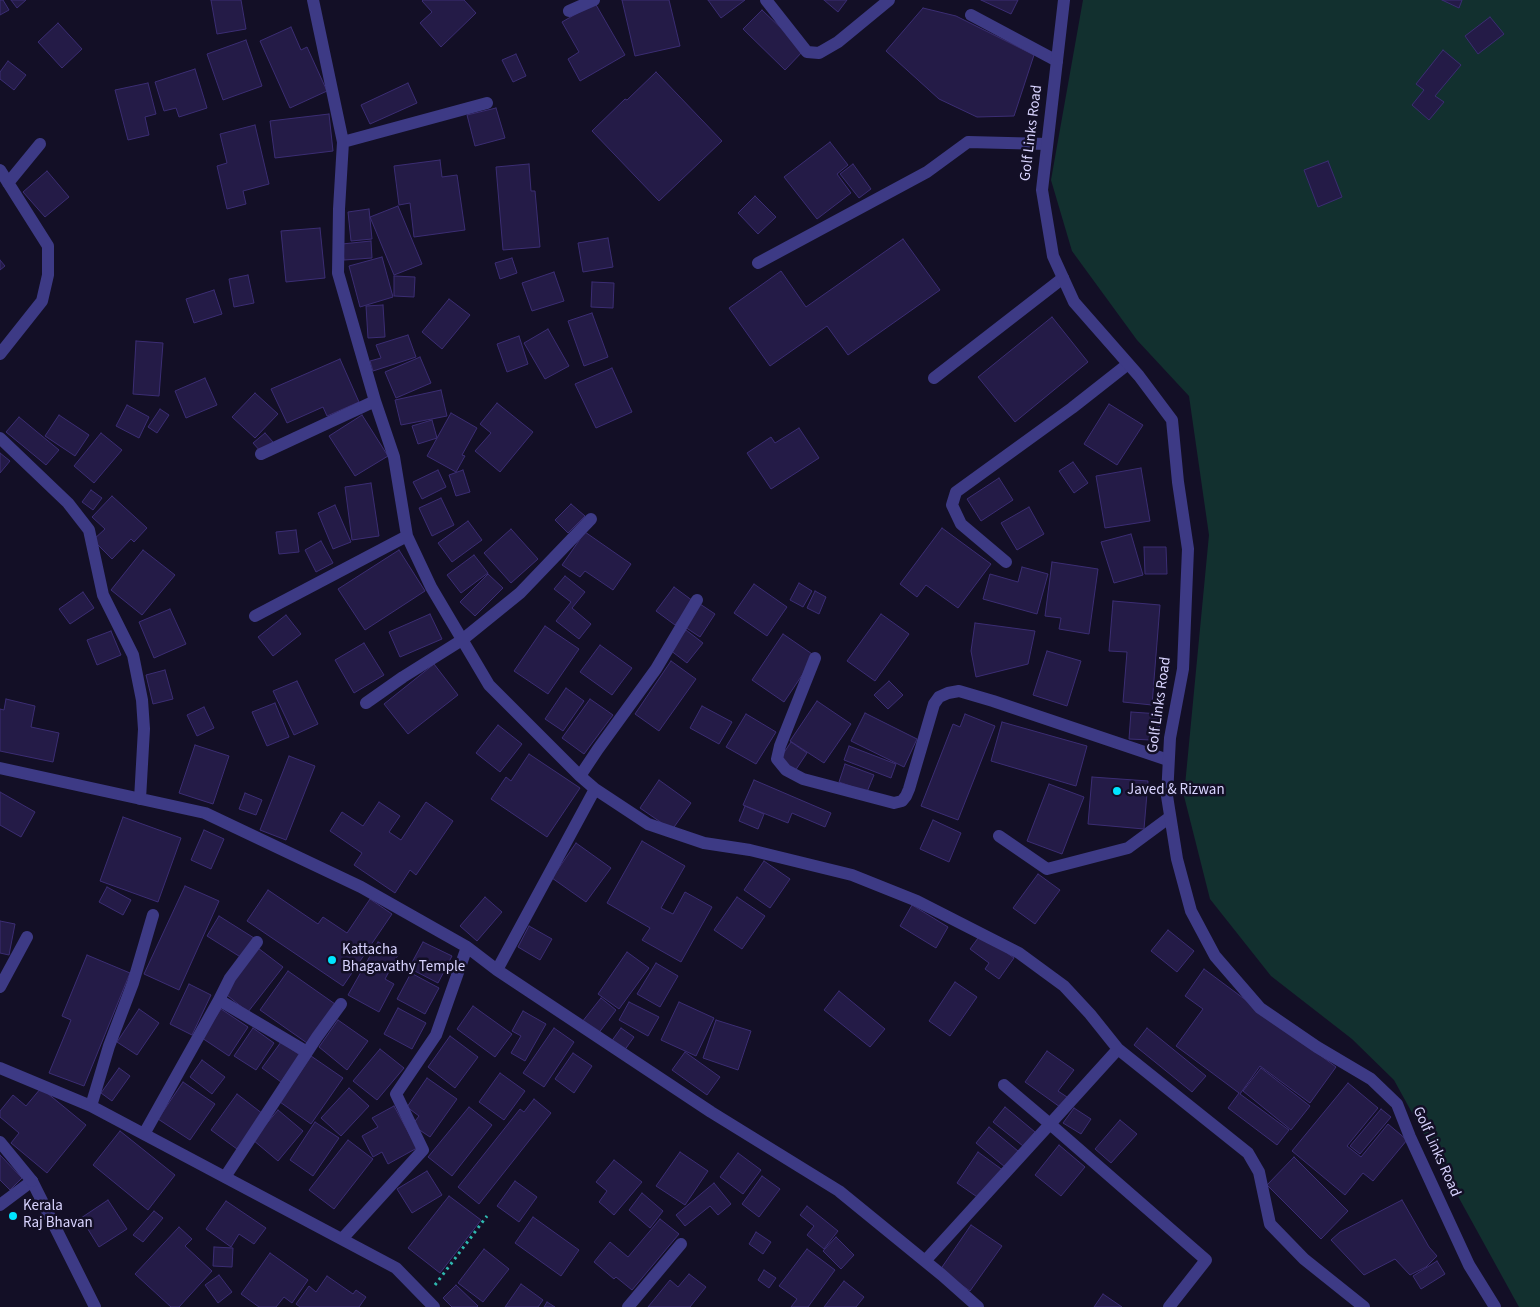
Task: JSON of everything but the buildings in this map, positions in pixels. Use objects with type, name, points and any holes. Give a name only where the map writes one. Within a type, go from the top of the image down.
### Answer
[{"type":"street","points":[[312,0],[343,142],[338,273],[375,401],[394,457],[407,536],[431,587],[488,685],[580,776],[648,824],[704,843],[750,850],[852,875],[917,901],[1018,953],[1064,986],[1090,1014],[1118,1049],[1248,1153],[1259,1172],[1270,1224],[1304,1259],[1364,1307]]},
{"type":"street","points":[[569,10],[594,0]]},
{"type":"street","points":[[766,0],[807,52],[819,53],[838,42],[889,0]]},
{"type":"street","name":"Golf Links Road","points":[[1064,0],[1042,190],[1053,256],[1074,302],[1128,364],[1172,420],[1178,482],[1188,549],[1183,669],[1170,738],[1167,796],[1177,859],[1191,911],[1215,956],[1260,1008],[1371,1079],[1397,1104],[1410,1137],[1469,1265],[1495,1307]]},
{"type":"street","points":[[971,15],[1057,61]]},
{"type":"street","points":[[343,142],[487,104]]},
{"type":"street","points":[[758,263],[927,172],[968,142],[1047,144]]},
{"type":"street","points":[[8,183],[40,144]]},
{"type":"street","points":[[0,170],[48,246],[48,275],[42,301],[0,354]]},
{"type":"street","points":[[934,378],[1063,278]]},
{"type":"street","points":[[1006,562],[961,524],[952,505],[956,492],[1072,408],[1128,364]]},
{"type":"street","points":[[261,454],[375,401]]},
{"type":"street","points":[[0,438],[68,503],[89,530],[104,595],[133,656],[142,700],[144,736],[140,799]]},
{"type":"street","points":[[366,703],[462,640],[520,593],[591,519]]},
{"type":"street","points":[[254,616],[407,536]]},
{"type":"street","points":[[580,776],[656,669],[697,600]]},
{"type":"street","points":[[815,658],[777,758],[786,770],[803,779],[894,803],[902,801],[909,789],[934,704],[939,697],[958,691],[1168,760]]},
{"type":"street","points":[[0,768],[205,813],[361,887],[467,947],[496,970],[711,1112],[839,1191],[978,1307]]},
{"type":"street","points":[[496,970],[595,788]]},
{"type":"street","points":[[1000,836],[1047,869],[1128,848],[1170,816]]},
{"type":"street","points":[[91,1106],[109,1046],[133,983],[152,915]]},
{"type":"street","points":[[0,987],[27,938]]},
{"type":"street","points":[[144,1134],[230,978],[257,942]]},
{"type":"street","points":[[342,1239],[423,1150],[396,1094],[436,1035],[467,947]]},
{"type":"street","points":[[218,1000],[307,1052]]},
{"type":"street","points":[[225,1177],[307,1052],[341,1004]]},
{"type":"street","points":[[924,1261],[1118,1049]]},
{"type":"street","points":[[0,1068],[91,1106],[396,1268],[434,1307]]},
{"type":"street","points":[[1004,1085],[1206,1260],[1169,1307]]},
{"type":"street","points":[[0,1142],[32,1181],[95,1307]]},
{"type":"street","points":[[0,1205],[32,1181]]},
{"type":"street","points":[[628,1307],[681,1244]]},
{"type":"path","points":[[425,1297],[487,1216]]},
{"type":"green space","points":[[1083,0],[1540,0],[1540,1307],[1519,1307],[1394,1080],[1352,1039],[1271,976],[1210,899],[1184,796],[1209,535],[1189,396],[1137,340],[1072,251],[1051,180]]},
{"type":"place","name":"Javed & Rizwan","points":[[1117,791]]},
{"type":"place","name":"Kattacha Bhagavathy Temple","points":[[332,960]]},
{"type":"place","name":"Kerala Raj Bhavan","points":[[13,1216]]}]
